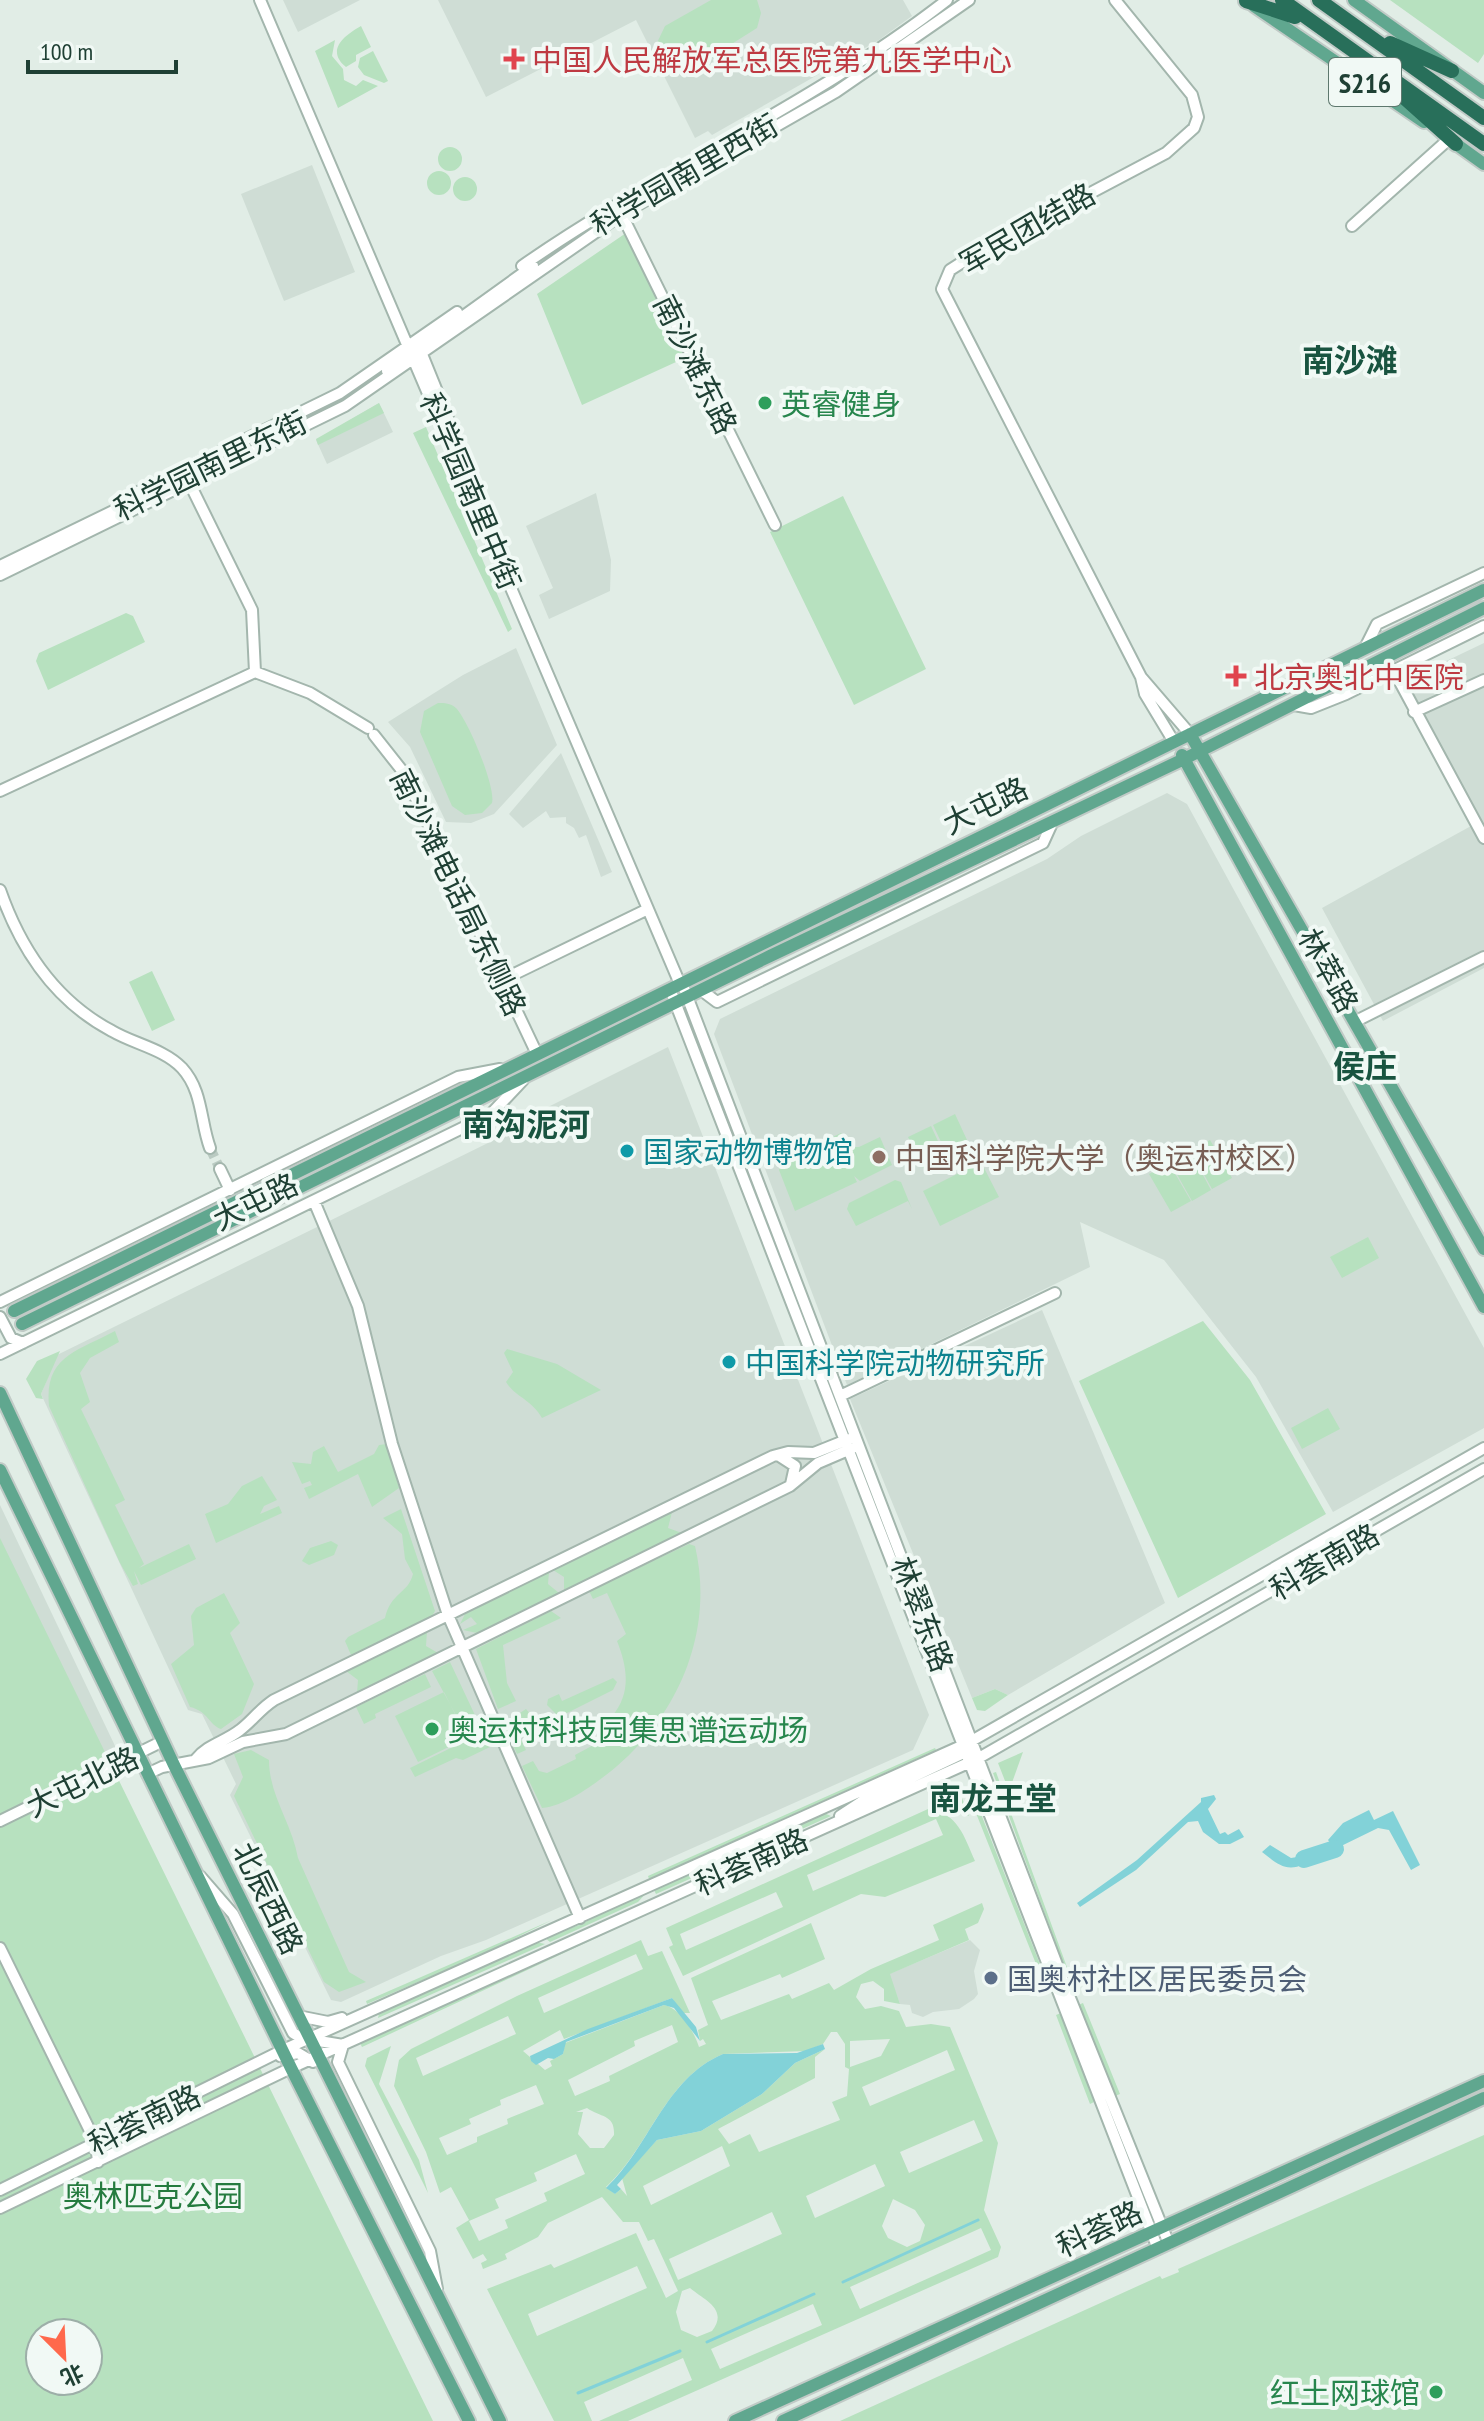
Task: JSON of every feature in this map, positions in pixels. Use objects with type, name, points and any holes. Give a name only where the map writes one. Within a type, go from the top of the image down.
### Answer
[{"type":"highway","points":[[1245,0],[1313,23]]},
{"type":"highway","points":[[1282,0],[1484,144]]},
{"type":"highway","points":[[1319,0],[1484,118]]},
{"type":"highway","points":[[1359,29],[1452,71]]},
{"type":"highway","points":[[1349,48],[1452,142]]},
{"type":"main road","name":"S216","points":[[1245,0],[1484,164]]},
{"type":"main road","name":"S216","points":[[1354,0],[1484,93]]},
{"type":"main road","name":"大屯路","points":[[14,1311],[1484,590]]},
{"type":"main road","name":"大屯路","points":[[22,1324],[687,997],[1201,751],[1294,705],[1326,685],[1484,608]]},
{"type":"main road","name":"林萃路","points":[[1190,734],[1484,1249]]},
{"type":"main road","name":"林萃路","points":[[1174,742],[1484,1307]]},
{"type":"main road","points":[[1200,788],[1217,780]]},
{"type":"main road","points":[[678,985],[687,997]]},
{"type":"main road","name":"北辰西路","points":[[0,1393],[163,1741],[500,2421]]},
{"type":"main road","name":"北辰西路","points":[[0,1470],[291,2068],[469,2421]]},
{"type":"main road","name":"科荟路","points":[[735,2421],[1484,2081]]},
{"type":"main road","name":"科荟路","points":[[783,2421],[1484,2098]]},
{"type":"street","name":"科学园南里中街","points":[[260,0],[414,352],[678,985]]},
{"type":"street","points":[[619,208],[851,68],[947,0]]},
{"type":"street","name":"科学园南里西街","points":[[414,352],[619,208],[823,93],[958,0]]},
{"type":"street","points":[[619,208],[836,92],[969,0]]},
{"type":"street","name":"军民团结路","points":[[1115,0],[1192,95],[1198,117],[1194,128],[1166,153],[975,254],[950,270],[942,289],[1141,677],[1190,734]]},
{"type":"street","points":[[1352,226],[1452,142]]},
{"type":"street","name":"南沙滩东路","points":[[619,208],[775,525]]},
{"type":"street","name":"科学园南里东街","points":[[0,566],[340,402],[414,352]]},
{"type":"street","points":[[414,352],[474,485],[678,985]]},
{"type":"street","points":[[0,560],[186,476]]},
{"type":"street","points":[[0,575],[186,476]]},
{"type":"street","points":[[0,791],[255,672],[252,610],[186,476]]},
{"type":"street","points":[[1365,648],[1377,624],[1484,573]]},
{"type":"street","points":[[1294,705],[1311,708],[1484,626]]},
{"type":"street","points":[[1394,671],[1484,838]]},
{"type":"street","name":"南沙滩电话局东侧路","points":[[255,672],[310,693],[371,732],[404,773],[537,1054]]},
{"type":"street","name":"军民团结路","points":[[1141,677],[1145,694],[1174,742]]},
{"type":"street","points":[[1414,712],[1484,680]]},
{"type":"street","points":[[687,997],[717,1002],[1043,843],[1053,821]]},
{"type":"street","points":[[0,890],[33,960],[66,999],[112,1032],[167,1056],[182,1068],[200,1100],[202,1128],[210,1148]]},
{"type":"street","points":[[502,980],[646,910]]},
{"type":"street","points":[[1356,1021],[1484,957]]},
{"type":"street","name":"林翠东路","points":[[687,997],[840,1396],[852,1443]]},
{"type":"street","name":"林翠东路","points":[[687,997],[852,1443],[1164,2246]]},
{"type":"street","name":"大屯路","points":[[1,1308],[458,1077],[510,1068]]},
{"type":"street","name":"大屯路","points":[[0,1354],[491,1114],[523,1080]]},
{"type":"street","points":[[220,1169],[230,1190]]},
{"type":"street","points":[[314,1201],[358,1306],[392,1444],[448,1615],[580,1918]]},
{"type":"street","points":[[840,1396],[1055,1293]]},
{"type":"street","points":[[1,1308],[11,1338],[23,1343]]},
{"type":"street","points":[[196,1759],[204,1748],[238,1732],[249,1719],[274,1700],[778,1455],[788,1452],[809,1454],[852,1443]]},
{"type":"street","points":[[147,1774],[209,1758],[248,1741],[286,1734],[790,1486],[818,1463],[852,1443]]},
{"type":"street","name":"科荟南路","points":[[0,2190],[283,2050],[580,1918],[972,1751],[1484,1448]]},
{"type":"street","points":[[778,1455],[795,1466],[790,1486]]},
{"type":"street","name":"科荟南路","points":[[0,2208],[291,2068],[826,1827],[972,1751],[1484,1469]]},
{"type":"street","points":[[249,1719],[252,1731],[260,1741]]},
{"type":"street","name":"大屯北路","points":[[0,1821],[163,1741]]},
{"type":"street","points":[[194,1870],[233,1914],[293,2033],[301,2038],[343,2045],[338,2062],[430,2251],[439,2299]]},
{"type":"street","points":[[0,1948],[96,2143],[98,2162]]},
{"type":"street","points":[[298,2016],[316,2021],[335,2020],[432,1979],[459,1972]]},
{"type":"street","points":[[372,2011],[371,2022],[380,2028]]},
{"type":"street","points":[[266,2058],[298,2053],[308,2057],[334,2089]]},
{"type":"street","points":[[96,2143],[111,2156]]},
{"type":"shaded area","points":[[283,0],[360,0],[298,32]]},
{"type":"shaded area","points":[[438,0],[903,0],[912,16],[879,40],[712,135],[708,131],[695,138],[636,20],[486,97]]},
{"type":"shaded area","points":[[312,165],[355,272],[284,301],[241,194]]},
{"type":"shaded area","points":[[379,403],[393,432],[327,464],[316,440]]},
{"type":"shaded area","points":[[596,493],[611,560],[610,591],[549,619],[539,595],[553,588],[526,526]]},
{"type":"shaded area","points":[[1484,643],[1484,968],[1383,1021],[1322,908],[1471,826],[1394,686]]},
{"type":"shaded area","points":[[516,648],[557,745],[494,814],[471,823],[446,822],[410,747],[388,722],[463,675]]},
{"type":"shaded area","points":[[561,753],[612,872],[601,877],[586,835],[579,838],[574,828],[566,823],[566,817],[550,818],[546,811],[523,828],[509,814]]},
{"type":"shaded area","points":[[1167,793],[1187,804],[1484,1348],[1484,1428],[1333,1512],[1256,1377],[1164,1260],[1080,1222],[1090,1267],[847,1385],[714,1034],[720,1019],[1047,859],[1081,836]]},
{"type":"shaded area","points":[[668,1047],[929,1715],[913,1750],[486,1940],[441,1956],[341,2002],[331,2000],[230,1795],[236,1784],[202,1714],[188,1710],[41,1394],[57,1355],[492,1141],[538,1112]]},
{"type":"shaded area","points":[[1042,1310],[1165,1603],[1008,1695],[995,1689],[972,1698],[850,1399]]},
{"type":"shaded area","points":[[0,1505],[117,1750],[0,1807]]},
{"type":"shaded area","points":[[970,1940],[980,1950],[974,1971],[978,1994],[974,1999],[959,2009],[933,2012],[923,2017],[912,2013],[910,2005],[900,2004],[889,1974]]},
{"type":"green space","points":[[711,0],[757,0],[761,13],[757,28],[692,69],[678,72],[665,67],[655,47],[665,26]]},
{"type":"green space","points":[[1390,0],[1484,0],[1484,54],[1478,63]]},
{"type":"green space","points":[[361,26],[371,47],[356,55],[356,61],[346,67],[337,55],[337,49],[344,38]]},
{"type":"green space","points":[[335,40],[332,56],[343,69],[344,80],[356,86],[363,80],[378,86],[338,108],[315,51]]},
{"type":"green space","points":[[373,51],[388,81],[384,83],[364,75],[358,67],[360,58]]},
{"type":"green space","points":[[450,147],[459,150],[462,159],[459,168],[450,171],[441,168],[438,159],[441,150]]},
{"type":"green space","points":[[439,171],[448,174],[451,183],[448,192],[439,195],[430,192],[427,183],[430,174]]},
{"type":"green space","points":[[465,177],[473,181],[477,189],[473,197],[465,201],[457,197],[453,189],[457,181]]},
{"type":"green space","points":[[626,233],[687,357],[582,405],[537,294]]},
{"type":"green space","points":[[379,403],[384,413],[318,445],[316,439]]},
{"type":"green space","points":[[426,427],[512,629],[508,632],[413,433]]},
{"type":"green space","points":[[843,496],[926,669],[854,705],[770,532]]},
{"type":"green space","points":[[126,613],[133,616],[145,642],[48,690],[36,661],[39,653]]},
{"type":"green space","points":[[438,703],[456,708],[480,754],[492,795],[492,803],[482,813],[465,815],[452,806],[420,732],[424,711]]},
{"type":"green space","points":[[152,971],[175,1020],[152,1031],[129,982]]},
{"type":"green space","points":[[955,1114],[973,1153],[951,1163],[933,1125]]},
{"type":"green space","points":[[931,1126],[949,1165],[927,1175],[908,1137]]},
{"type":"green space","points":[[841,1133],[850,1147],[859,1147],[880,1137],[892,1165],[860,1181],[854,1176],[857,1182],[795,1211],[779,1170],[782,1161]]},
{"type":"green space","points":[[1210,1140],[1232,1178],[1212,1189],[1191,1151]]},
{"type":"green space","points":[[1190,1151],[1211,1190],[1192,1201],[1170,1162]]},
{"type":"green space","points":[[981,1162],[999,1197],[940,1226],[923,1191]]},
{"type":"green space","points":[[1169,1163],[1191,1201],[1171,1212],[1149,1174]]},
{"type":"green space","points":[[895,1180],[901,1182],[912,1209],[908,1201],[856,1226],[847,1209],[849,1203]]},
{"type":"green space","points":[[1368,1237],[1379,1258],[1342,1278],[1330,1257]]},
{"type":"green space","points":[[1203,1321],[1250,1380],[1326,1514],[1178,1598],[1079,1381]]},
{"type":"green space","points":[[115,1331],[119,1342],[90,1358],[80,1373],[90,1402],[81,1409],[125,1500],[115,1505],[144,1564],[139,1568],[189,1544],[196,1559],[141,1585],[134,1571],[138,1584],[133,1586],[49,1406],[49,1389],[58,1366],[77,1350]]},
{"type":"green space","points":[[507,1349],[557,1364],[601,1390],[542,1418],[506,1382],[513,1372],[504,1353]]},
{"type":"green space","points":[[60,1351],[41,1394],[43,1399],[36,1398],[26,1379],[37,1361]]},
{"type":"green space","points":[[1328,1408],[1340,1429],[1302,1449],[1291,1428]]},
{"type":"green space","points":[[387,1444],[399,1488],[372,1507],[358,1474],[309,1499],[304,1488],[312,1485],[310,1481],[302,1484],[292,1462],[311,1464],[313,1452],[324,1446],[338,1472],[374,1454],[379,1445]]},
{"type":"green space","points":[[262,1476],[277,1500],[264,1506],[260,1514],[279,1506],[282,1513],[216,1543],[205,1514],[228,1504],[242,1486]]},
{"type":"green space","points":[[401,1509],[435,1611],[432,1616],[351,1655],[345,1641],[348,1637],[385,1618],[391,1603],[411,1581],[413,1574],[405,1559],[402,1534],[383,1518]]},
{"type":"green space","points":[[672,1512],[668,1528],[682,1533],[564,1590],[564,1577],[553,1570]]},
{"type":"green space","name":"奥林匹克公园","points":[[0,1538],[433,2421],[0,2421]]},
{"type":"green space","points":[[331,1541],[338,1545],[334,1555],[309,1565],[302,1561],[310,1548]]},
{"type":"green space","points":[[689,1544],[695,1546],[700,1580],[699,1613],[694,1645],[669,1705],[628,1757],[582,1792],[566,1801],[542,1808],[522,1766],[533,1761],[539,1771],[547,1773],[576,1759],[575,1755],[616,1733],[612,1716],[623,1698],[626,1679],[617,1641],[626,1634],[607,1593],[593,1599],[589,1591]]},
{"type":"green space","points":[[549,1572],[548,1584],[559,1593],[477,1633],[463,1630],[477,1624],[471,1617],[460,1624],[465,1614]]},
{"type":"green space","points":[[224,1593],[240,1623],[230,1633],[254,1684],[242,1714],[221,1729],[190,1707],[171,1664],[194,1645],[191,1616],[196,1608]]},
{"type":"green space","points":[[551,1611],[561,1618],[503,1645],[507,1683],[516,1701],[498,1709],[476,1649]]},
{"type":"green space","points":[[427,1631],[426,1646],[438,1653],[357,1693],[358,1680],[346,1671]]},
{"type":"green space","points":[[450,1662],[490,1747],[463,1760],[456,1758],[415,1777],[410,1768],[469,1739],[432,1671]]},
{"type":"green space","points":[[425,1674],[431,1687],[375,1714],[376,1718],[364,1724],[356,1707]]},
{"type":"green space","points":[[613,1678],[617,1682],[613,1690],[559,1717],[547,1705],[548,1699],[559,1694],[562,1701]]},
{"type":"green space","points":[[995,1689],[1008,1695],[985,1711],[977,1710],[972,1698]]},
{"type":"green space","name":"奥运村科技园集思谱运动场","points":[[444,1692],[467,1738],[418,1762],[395,1716]]},
{"type":"green space","points":[[526,1709],[532,1716],[514,1725],[526,1750],[517,1754],[503,1724]]},
{"type":"green space","points":[[251,1750],[269,1760],[273,1786],[298,1858],[349,1972],[366,1982],[339,1992],[324,1982],[234,1796],[243,1777],[234,1754]]},
{"type":"green space","points":[[936,1750],[649,1879],[648,1876]]},
{"type":"green space","points":[[1023,1752],[1009,1791],[998,1763]]},
{"type":"green space","points":[[996,1772],[1068,1970],[1066,1971],[993,1773]]},
{"type":"green space","points":[[958,1788],[969,1816],[929,1801]]},
{"type":"green space","points":[[974,1796],[1045,1977],[1042,1979],[970,1798]]},
{"type":"green space","points":[[928,1809],[946,1815],[959,1827],[975,1861],[885,1897],[861,1894],[683,1976],[669,1947],[673,1945],[666,1928]],"holes":[[[936,1819],[943,1835],[813,1891],[807,1875]],[[776,1892],[783,1907],[686,1950],[680,1934]]]},
{"type":"green space","points":[[824,1813],[831,1816],[656,1894],[653,1888],[693,1872],[702,1872],[708,1864]]},
{"type":"green space","points":[[648,1891],[638,1902],[550,1942],[545,1938],[579,1925]]},
{"type":"green space","points":[[982,1903],[984,1909],[978,1923],[965,1929],[969,1940],[890,1974],[900,2004],[884,2001],[884,1989],[873,1981],[861,1984],[856,1997],[865,2009],[881,2006],[899,2011],[906,2027],[931,2024],[950,2027],[998,2143],[984,2210],[1001,2247],[998,2257],[628,2421],[599,2421],[692,2380],[683,2358],[584,2402],[592,2421],[554,2421],[487,2289],[551,2264],[554,2268],[636,2233],[666,2298],[678,2291],[654,2239],[648,2241],[639,2222],[623,2222],[602,2197],[548,2223],[538,2237],[505,2254],[507,2259],[483,2269],[481,2263],[487,2260],[483,2254],[473,2259],[456,2228],[469,2220],[451,2187],[440,2193],[426,2152],[394,2086],[399,2060],[411,2049],[517,1996],[641,1940],[648,1956],[662,1951],[690,2013],[682,2013],[672,1998],[564,2039],[560,2030],[523,2051],[545,2070],[552,2066],[550,2061],[563,2054],[565,2043],[664,2005],[681,2016],[699,2047],[706,2044],[703,2039],[700,2041],[698,2030],[708,2025],[691,1978],[811,1923],[825,1959],[782,1978],[780,1974],[712,2001],[721,2020],[789,1994],[792,1999],[829,1983],[834,1990],[871,1969],[939,1940],[933,1925]],"holes":[[[636,1954],[643,1969],[544,2013],[538,1998]],[[508,2016],[516,2034],[423,2076],[416,2058]],[[672,2025],[678,2042],[609,2076],[610,2081],[575,2096],[568,2080],[635,2046],[634,2041]],[[831,2032],[837,2032],[845,2044],[845,2067],[849,2069],[847,2096],[832,2102],[840,2120],[759,2152],[750,2134],[729,2144],[718,2129],[815,2078],[815,2057],[825,2049],[795,2063],[762,2094],[701,2131],[657,2140],[622,2178],[627,2196],[621,2189],[615,2194],[606,2187],[635,2153],[686,2080],[703,2065],[723,2054],[806,2051],[823,2044]],[[890,2039],[881,2056],[850,2067],[850,2041]],[[947,2050],[955,2070],[870,2106],[862,2087]],[[536,2085],[544,2104],[507,2119],[508,2124],[477,2137],[477,2142],[447,2155],[439,2138],[471,2124],[469,2119],[501,2105],[500,2100]],[[587,2108],[610,2120],[614,2128],[614,2135],[604,2148],[590,2148],[578,2134],[583,2112],[576,2112]],[[974,2120],[983,2141],[909,2173],[900,2152]],[[722,2146],[730,2166],[651,2205],[643,2186]],[[576,2154],[585,2174],[544,2193],[547,2201],[505,2220],[508,2228],[479,2241],[469,2221],[499,2208],[495,2199],[537,2181],[534,2173]],[[875,2164],[885,2186],[815,2218],[806,2196]],[[893,2199],[915,2210],[925,2225],[920,2241],[907,2247],[888,2238],[882,2226]],[[772,2212],[782,2234],[678,2280],[669,2259]],[[981,2228],[991,2250],[860,2309],[850,2287]],[[637,2266],[647,2288],[537,2336],[528,2314]],[[690,2288],[713,2306],[718,2317],[712,2331],[697,2337],[681,2330],[676,2312],[682,2291]],[[813,2304],[822,2325],[720,2369],[711,2349]]]},
{"type":"green space","points":[[552,1920],[483,1954],[367,2004],[366,2001]]},
{"type":"green space","points":[[623,1921],[624,1925],[362,2047],[360,2043]]},
{"type":"green space","points":[[536,1942],[545,1944],[378,2018],[379,2013]]},
{"type":"green space","points":[[1083,2003],[1120,2094],[1115,2096],[1078,2005]]},
{"type":"green space","points":[[1061,2013],[1094,2102],[1090,2104],[1056,2015]]},
{"type":"green space","points":[[391,2046],[379,2084],[419,2160],[428,2193],[365,2066],[367,2058]]},
{"type":"green space","points":[[1484,2135],[1484,2421],[840,2421],[1160,2276],[1162,2279],[1179,2272],[1178,2269]]},
{"type":"water","points":[[1214,1795],[1216,1799],[1208,1809],[1220,1834],[1225,1832],[1228,1835],[1239,1829],[1244,1837],[1230,1844],[1219,1844],[1203,1832],[1198,1821],[1188,1822],[1136,1870],[1080,1907],[1077,1903],[1137,1860],[1201,1802],[1201,1798]]},
{"type":"water","points":[[1369,1810],[1374,1820],[1393,1811],[1420,1865],[1411,1870],[1389,1830],[1378,1828],[1335,1849],[1328,1840],[1343,1823]]},
{"type":"water","points":[[1270,1845],[1291,1858],[1303,1856],[1304,1864],[1286,1867],[1277,1863],[1262,1852]]},
{"type":"water","points":[[672,1998],[696,2027],[700,2041],[674,2008],[664,2005],[566,2042],[563,2054],[554,2059],[548,2058],[536,2065],[531,2061],[530,2056],[588,2029]]},
{"type":"water","points":[[823,2044],[825,2049],[795,2063],[762,2094],[701,2131],[657,2140],[617,2185],[621,2189],[615,2194],[606,2188],[635,2153],[672,2097],[703,2065],[723,2054],[797,2053]]},
{"type":"waterway","points":[[1304,1859],[1335,1849]]},
{"type":"waterway","points":[[843,2282],[978,2220]]},
{"type":"waterway","points":[[707,2342],[814,2294]]},
{"type":"waterway","points":[[578,2393],[680,2351]]},
{"type":"tunnel","points":[[210,1148],[220,1169]]},
{"type":"place","name":"中国人民解放军总医院第九医学中心","points":[[514,59]]},
{"type":"place","name":"英睿健身","points":[[765,403]]},
{"type":"place","name":"北京奥北中医院","points":[[1236,676]]},
{"type":"place","name":"国家动物博物馆","points":[[627,1151]]},
{"type":"place","name":"中国科学院大学（奥运村校区）","points":[[879,1157]]},
{"type":"place","name":"中国科学院动物研究所","points":[[729,1362]]},
{"type":"place","name":"奥运村科技园集思谱运动场","points":[[432,1729]]},
{"type":"place","name":"国奥村社区居民委员会","points":[[991,1978]]},
{"type":"place","name":"红土网球馆","points":[[1436,2392]]},
{"type":"district","name":"南沙滩","points":[[1350,360]]},
{"type":"district","name":"侯庄","points":[[1365,1066]]},
{"type":"district","name":"南沟泥河","points":[[526,1124]]},
{"type":"district","name":"南龙王堂","points":[[993,1798]]}]
